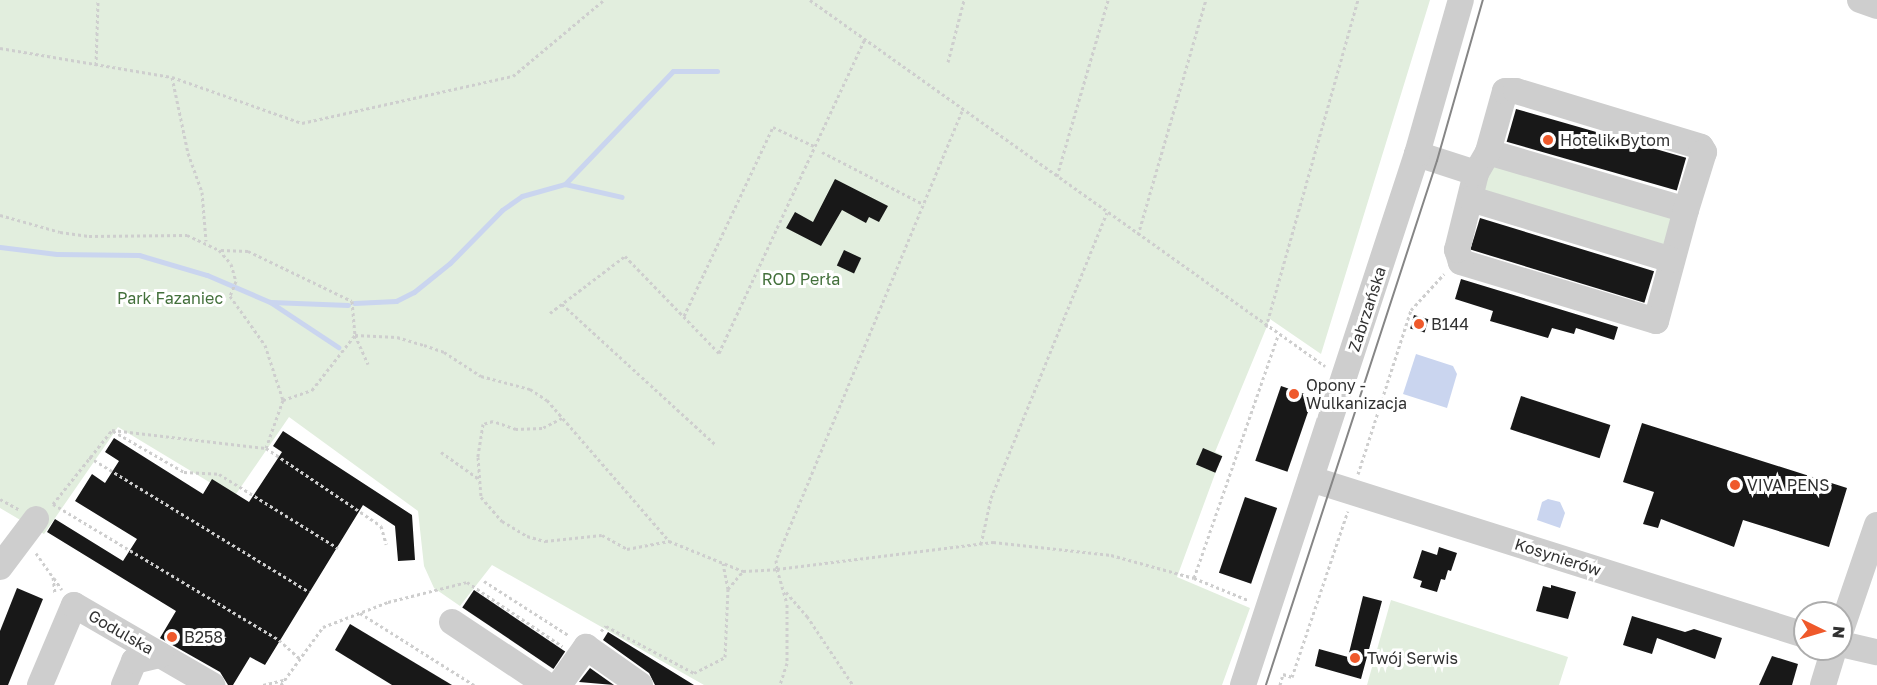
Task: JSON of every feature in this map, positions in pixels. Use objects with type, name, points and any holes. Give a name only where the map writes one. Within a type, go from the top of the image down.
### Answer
[{"type":"street","name":"Zabrzańska","points":[[1243,685],[1417,154],[1461,0]]},
{"type":"street","points":[[1860,0],[1877,6]]},
{"type":"street","points":[[1505,91],[1516,91],[1701,147],[1704,152],[1656,321],[1461,262],[1457,250],[1482,162],[1505,91]]},
{"type":"street","points":[[1417,154],[1482,162],[1686,210]]},
{"type":"street","points":[[1471,199],[1672,260]]},
{"type":"street","name":"Kosynierów","points":[[1311,479],[1793,631]]},
{"type":"street","points":[[0,567],[37,520]]},
{"type":"street","points":[[1851,601],[1877,525]]},
{"type":"street","name":"Godulska","points":[[40,685],[74,605],[212,685]]},
{"type":"street","points":[[452,622],[547,685]]},
{"type":"street","points":[[1853,647],[1877,652]]},
{"type":"street","points":[[559,685],[579,649],[640,685]]},
{"type":"street","points":[[124,685],[134,661],[160,655]]},
{"type":"street","points":[[1823,685],[1830,661]]},
{"type":"path","points":[[96,65],[98,0]]},
{"type":"path","points":[[0,48],[172,77],[302,123],[513,76],[604,0]]},
{"type":"path","points":[[810,0],[1266,327],[1344,378]]},
{"type":"path","points":[[817,5],[820,0]]},
{"type":"path","points":[[948,62],[964,0]]},
{"type":"path","points":[[1057,176],[1108,0]]},
{"type":"path","points":[[1138,235],[1206,0]]},
{"type":"path","points":[[1266,327],[1358,0]]},
{"type":"path","points":[[550,313],[625,256],[719,353],[864,40]]},
{"type":"path","points":[[172,77],[188,153],[202,192],[206,241]]},
{"type":"path","points":[[780,685],[787,663],[785,591],[776,560],[962,111]]},
{"type":"path","points":[[684,316],[773,127],[814,146]]},
{"type":"path","points":[[822,152],[923,204]]},
{"type":"path","points":[[981,544],[991,498],[1107,213]]},
{"type":"path","points":[[0,215],[60,232],[112,238],[187,235],[206,241],[219,250],[231,264],[236,281],[230,297],[265,345],[284,400],[266,448]]},
{"type":"path","points":[[219,250],[248,251],[352,301],[355,335],[369,364]]},
{"type":"path","points":[[1355,484],[1411,310],[1459,256]]},
{"type":"path","points":[[562,304],[716,445]]},
{"type":"path","points":[[284,400],[312,390],[355,335]]},
{"type":"path","points":[[355,335],[397,337],[444,352],[481,376],[530,389],[547,400],[669,541],[743,571],[777,569],[993,542],[1111,555],[1194,578],[1269,608]]},
{"type":"path","points":[[1194,578],[1278,335]]},
{"type":"path","points":[[562,418],[542,428],[516,429],[493,421],[483,424],[480,432],[481,497],[502,521],[527,536],[545,541],[602,535],[627,549],[669,541]]},
{"type":"path","points":[[112,430],[266,448],[381,526],[386,544]]},
{"type":"path","points":[[37,520],[112,430]]},
{"type":"path","points":[[112,430],[184,472],[219,474],[338,548]]},
{"type":"path","points":[[441,452],[479,480]]},
{"type":"path","points":[[89,457],[309,592]]},
{"type":"path","points":[[1280,685],[1283,674],[1292,677],[1352,501]]},
{"type":"path","points":[[37,520],[53,577],[54,605]]},
{"type":"path","points":[[37,520],[279,640],[300,658]]},
{"type":"path","points":[[579,649],[606,626],[694,673],[725,657],[728,590],[723,563]]},
{"type":"path","points":[[728,590],[743,571]]},
{"type":"path","points":[[282,685],[323,627],[360,613],[467,582],[579,649]]},
{"type":"path","points":[[484,582],[579,649]]},
{"type":"path","points":[[785,591],[807,616],[853,685]]},
{"type":"path","points":[[360,613],[474,685]]},
{"type":"path","points":[[263,685],[285,680]]},
{"type":"green space","name":"ROD Perła","points":[[0,0],[1430,0],[1321,354],[1270,319],[1215,452],[1222,455],[1177,577],[1250,608],[1222,685],[704,685],[492,565],[460,606],[434,588],[424,566],[418,511],[289,417],[234,497],[118,427],[44,534],[0,508]]},
{"type":"green space","points":[[1493,160],[1675,216],[1663,254],[1481,198]]},
{"type":"green space","points":[[1391,600],[1568,657],[1559,685],[1367,685]]},
{"type":"water","points":[[1416,354],[1453,366],[1457,374],[1447,408],[1403,394]]},
{"type":"water","points":[[1548,499],[1560,502],[1565,513],[1560,528],[1537,520],[1542,502]]},
{"type":"building","points":[[1516,109],[1686,158],[1677,190],[1507,142]]},
{"type":"building","points":[[835,179],[888,206],[879,222],[869,217],[866,223],[842,210],[821,246],[786,228],[795,212],[813,222]]},
{"type":"building","points":[[1480,218],[1654,271],[1644,303],[1470,250]]},
{"type":"building","points":[[844,250],[861,258],[854,273],[837,265]]},
{"type":"building","points":[[1461,279],[1618,327],[1614,340],[1576,328],[1574,334],[1552,328],[1548,338],[1490,321],[1493,311],[1455,299]]},
{"type":"building","name":"B144","points":[[1414,315],[1428,319],[1425,333],[1410,328]]},
{"type":"building","points":[[1281,386],[1313,397],[1287,472],[1255,461]]},
{"type":"building","points":[[1521,396],[1610,425],[1600,458],[1510,429]]},
{"type":"building","name":"VIVA PENS","points":[[1642,423],[1847,488],[1829,547],[1743,520],[1734,547],[1661,519],[1658,528],[1643,524],[1654,492],[1623,482]]},
{"type":"building","points":[[283,431],[412,515],[415,560],[398,561],[395,526],[363,505],[265,665],[250,657],[233,685],[228,685],[220,672],[160,638],[176,611],[47,532],[55,519],[123,561],[137,539],[75,501],[92,474],[105,483],[119,461],[105,452],[114,438],[203,494],[212,479],[249,502],[282,452],[273,446]]},
{"type":"building","points":[[1203,448],[1222,456],[1215,473],[1196,465]]},
{"type":"building","points":[[1245,497],[1277,508],[1251,584],[1219,573]]},
{"type":"building","points":[[1439,547],[1457,553],[1451,571],[1448,570],[1445,580],[1441,579],[1437,592],[1420,587],[1422,581],[1413,578],[1422,550],[1437,555]]},
{"type":"building","points":[[1551,585],[1576,592],[1568,619],[1536,611],[1543,586],[1551,588]]},
{"type":"building","points":[[17,588],[43,599],[8,685],[0,685],[0,631]]},
{"type":"building","points":[[474,590],[565,652],[553,669],[462,607]]},
{"type":"building","points":[[1363,596],[1382,601],[1361,679],[1315,666],[1319,649],[1348,657]]},
{"type":"building","points":[[1632,616],[1685,632],[1694,629],[1722,638],[1715,659],[1657,638],[1652,654],[1623,645]]},
{"type":"building","points":[[350,624],[452,685],[392,685],[335,650]]},
{"type":"building","points":[[608,632],[694,685],[655,685],[649,673],[603,640]]},
{"type":"building","points":[[1772,656],[1798,664],[1792,685],[1759,685]]},
{"type":"building","points":[[590,668],[614,685],[579,682]]},
{"type":"waterway","points":[[565,184],[673,71],[717,71]]},
{"type":"waterway","points":[[354,303],[396,301],[414,292],[450,263],[502,210],[522,196],[565,184],[622,197]]},
{"type":"waterway","points":[[0,247],[57,254],[139,255],[207,275],[270,302],[338,347]]},
{"type":"waterway","points":[[271,302],[348,305]]},
{"type":"tram line","points":[[1266,685],[1437,161],[1483,0]]},
{"type":"place","name":"Hotelik Bytom","points":[[1548,140]]},
{"type":"place","name":"B144","points":[[1419,324]]},
{"type":"place","name":"Opony - Wulkanizacja","points":[[1294,394]]},
{"type":"place","name":"VIVA PENS","points":[[1735,485]]},
{"type":"place","name":"B258","points":[[172,637]]},
{"type":"place","name":"Twój Serwis","points":[[1355,658]]},
{"type":"park label","name":"Park Fazaniec","points":[[170,298]]}]
